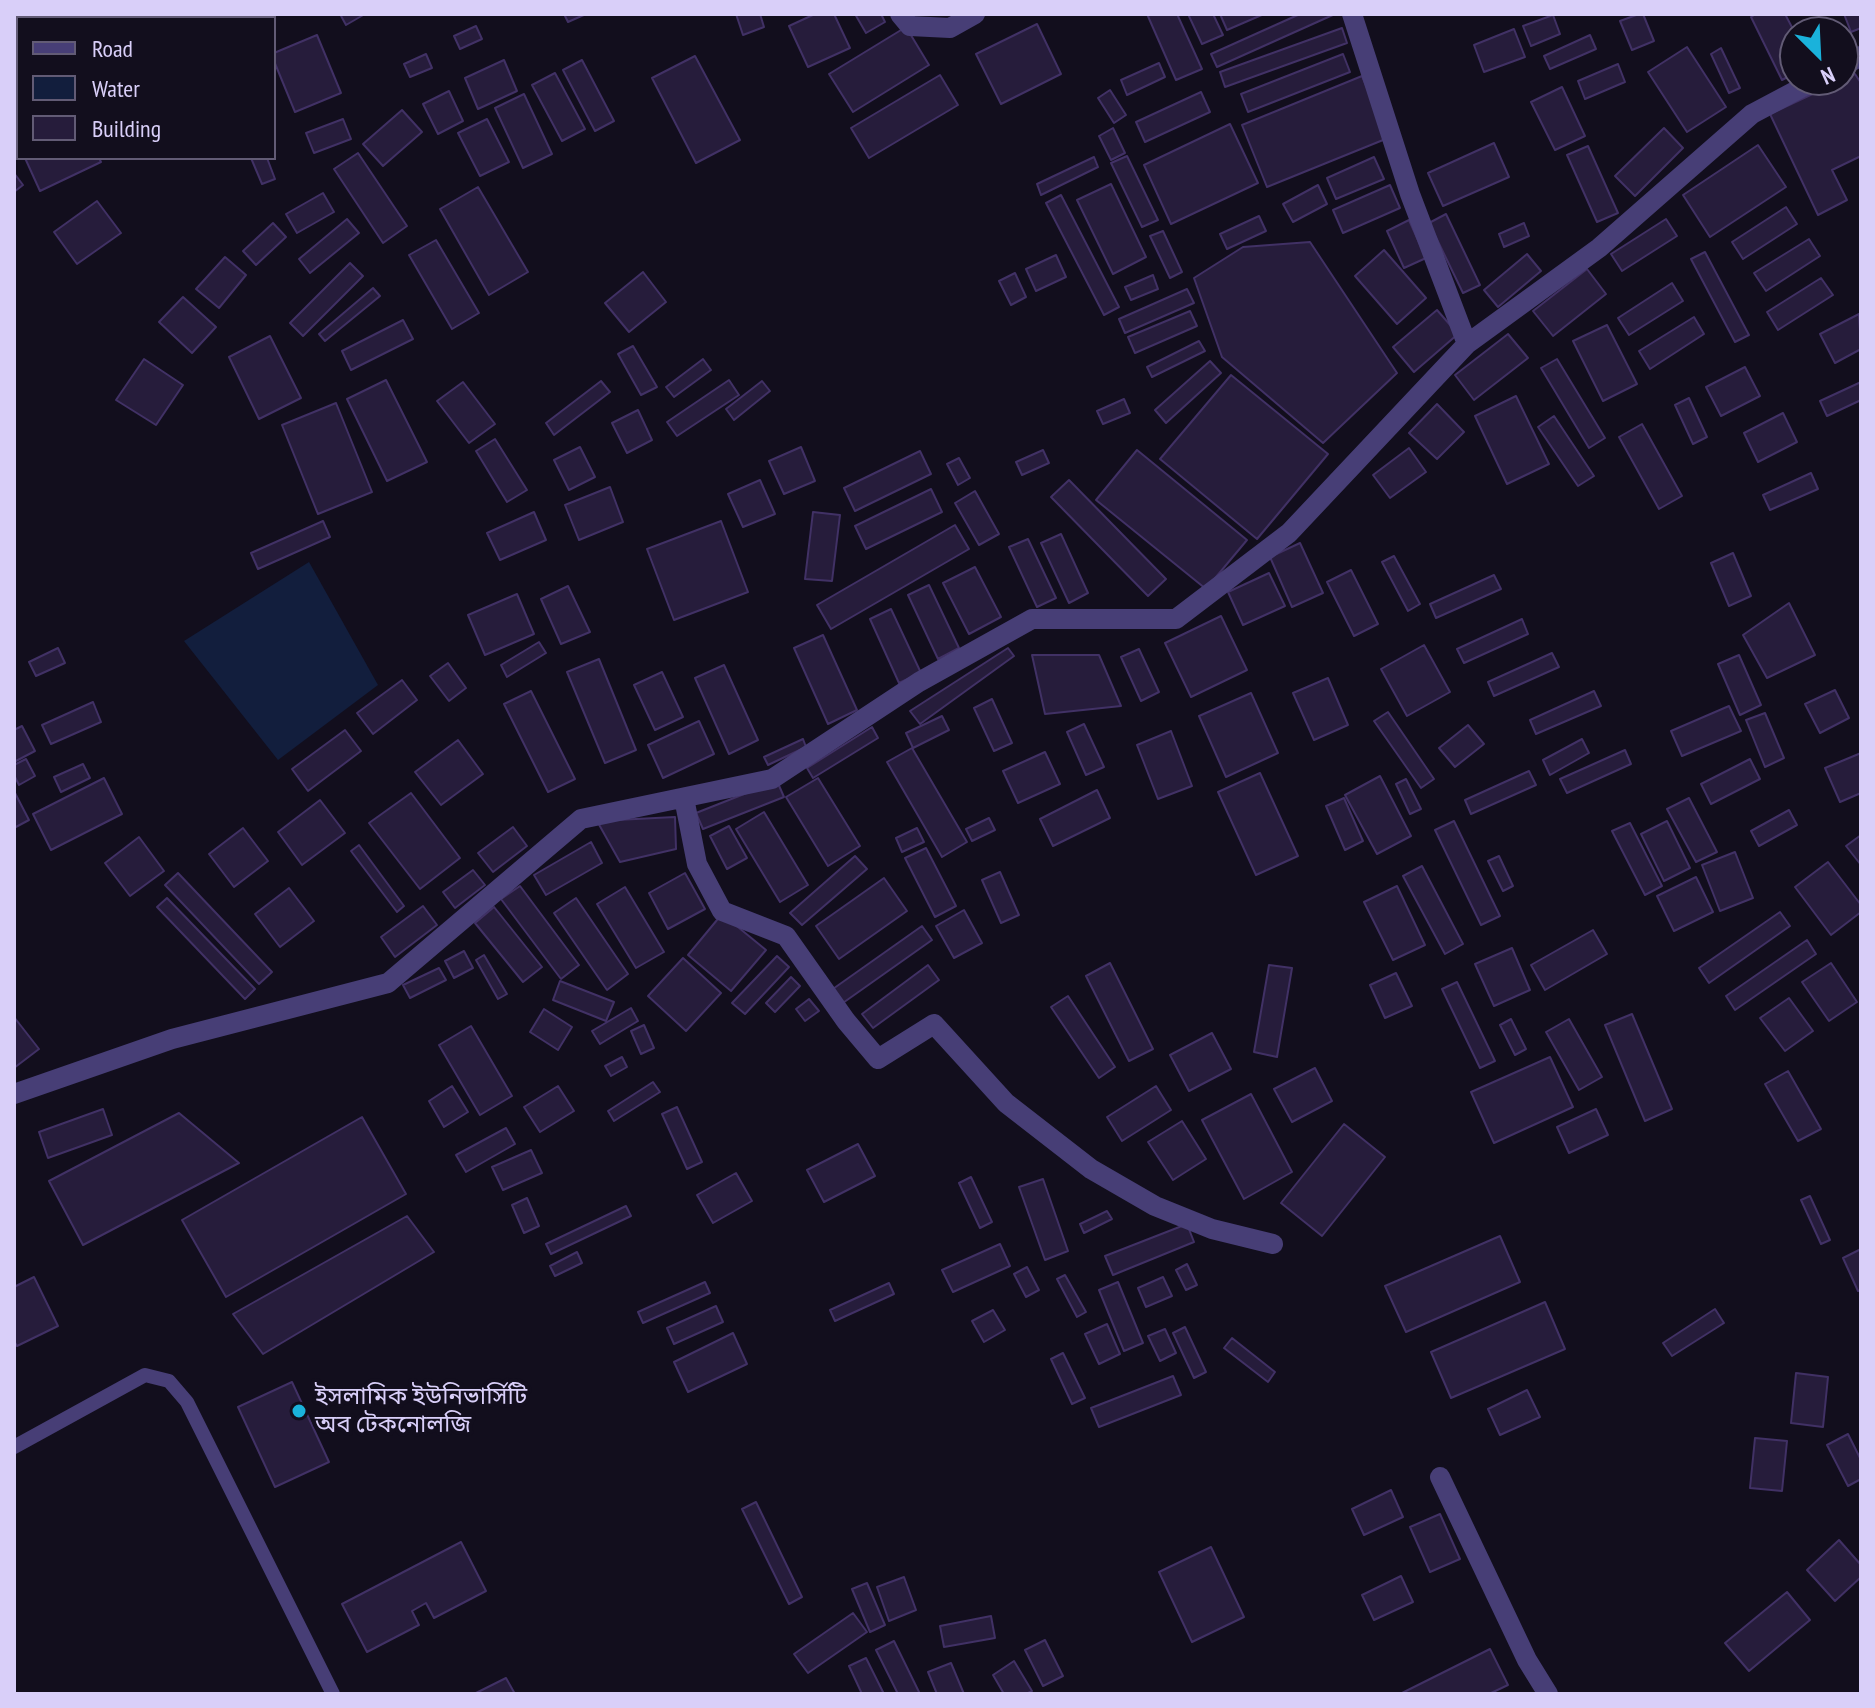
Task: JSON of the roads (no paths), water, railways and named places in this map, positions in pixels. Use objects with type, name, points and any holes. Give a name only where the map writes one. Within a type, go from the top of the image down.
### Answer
[{"type":"street","points":[[900,14],[910,26],[950,28],[975,14]]},
{"type":"street","points":[[1352,14],[1410,194],[1467,344]]},
{"type":"street","points":[[14,1094],[172,1039],[388,983],[581,819],[772,779],[919,682],[1032,619],[1176,619],[1289,533],[1467,344],[1599,248],[1752,114],[1786,96]]},
{"type":"street","points":[[684,798],[697,864],[722,911],[786,936],[846,1021],[878,1059],[934,1024],[1006,1103],[1091,1169],[1155,1206],[1212,1229],[1273,1244]]},
{"type":"street","points":[[1440,1477],[1527,1660],[1548,1694]]},
{"type":"lane","points":[[14,1447],[145,1375],[169,1381],[187,1402],[333,1694]]},
{"type":"water","points":[[309,562],[378,685],[278,760],[184,641]]},
{"type":"place","name":"ইসলামিক ইউনিভার্সিটি অব টেকনোলজি","points":[[299,1411]]}]
